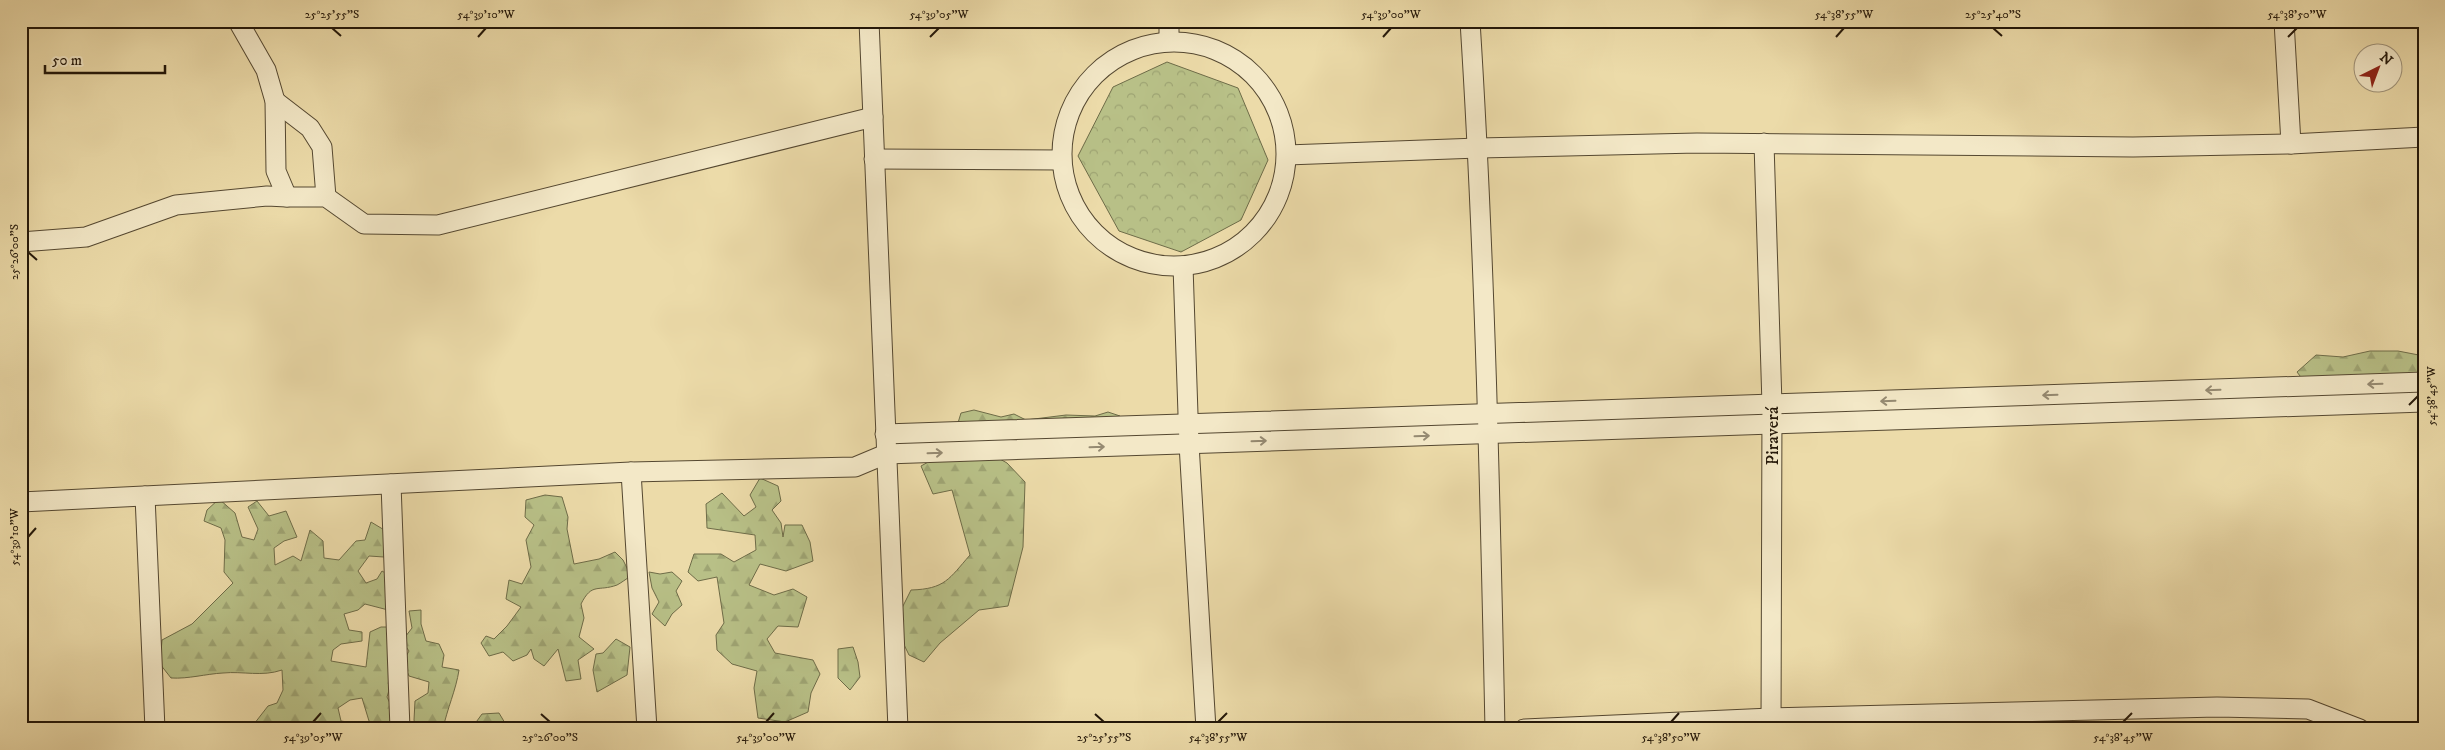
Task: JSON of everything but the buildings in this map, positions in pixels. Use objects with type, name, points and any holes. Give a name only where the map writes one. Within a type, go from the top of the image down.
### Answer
[{"type":"street","points":[[238,21],[266,70],[275,100],[276,172],[287,197]]},
{"type":"street","points":[[869,21],[898,729]]},
{"type":"street","points":[[1168,21],[1169,41]]},
{"type":"street","points":[[1470,21],[1478,148],[1490,434],[1495,729]]},
{"type":"street","points":[[2284,21],[2291,144]]},
{"type":"street","points":[[1169,41],[1205,46],[1222,54],[1238,62],[1264,87],[1281,119],[1287,155],[1281,188],[1267,218],[1244,242],[1216,258],[1183,266],[1148,263],[1114,249],[1087,226],[1069,195],[1061,160],[1064,124],[1079,92],[1103,66],[1134,48],[1169,41]]},
{"type":"street","points":[[275,100],[310,128],[322,148],[326,197]]},
{"type":"street","points":[[21,242],[86,237],[176,205],[267,196],[326,197],[364,224],[438,225],[873,116]]},
{"type":"street","points":[[1287,155],[1478,148],[1764,143],[2124,147],[2291,144],[2424,137]]},
{"type":"street","name":"Piraverá","points":[[1764,143],[1772,405],[1771,723]]},
{"type":"street","points":[[874,158],[1061,160]]},
{"type":"street","points":[[1183,266],[1188,424],[1206,729]]},
{"type":"street","points":[[885,434],[2424,382]]},
{"type":"street","points":[[2136,392],[2136,412]]},
{"type":"street","points":[[21,502],[631,472],[855,467],[886,454],[2424,402]]},
{"type":"street","points":[[631,472],[646,729]]},
{"type":"street","points":[[391,484],[400,729]]},
{"type":"street","points":[[145,496],[155,729]]},
{"type":"street","points":[[1524,729],[1771,723],[2050,721],[2217,707],[2308,709],[2333,717],[2354,728]]},
{"type":"green space","points":[[1167,62],[1238,88],[1268,160],[1241,220],[1181,252],[1119,231],[1078,156],[1113,87]]},
{"type":"green space","points":[[2370,351],[2398,351],[2424,356],[2424,398],[2388,397],[2363,388],[2339,402],[2313,393],[2297,372],[2316,355],[2343,357]]},
{"type":"green space","points":[[974,410],[1001,417],[1014,414],[1026,420],[1066,415],[1095,416],[1108,412],[1120,416],[1130,426],[1117,438],[1103,442],[1088,440],[1071,434],[1047,442],[1020,433],[957,426],[961,413]]},
{"type":"green space","points":[[984,450],[1007,463],[1025,482],[1023,547],[1008,606],[979,610],[940,643],[924,662],[909,655],[894,624],[911,590],[939,585],[951,576],[970,555],[952,490],[933,494],[921,466],[941,455]]},
{"type":"green space","points":[[760,478],[778,486],[781,501],[772,510],[781,523],[783,537],[785,525],[802,525],[810,542],[813,561],[786,571],[760,564],[749,585],[774,595],[793,589],[807,597],[798,627],[778,626],[767,639],[775,653],[813,660],[820,674],[811,693],[808,712],[785,722],[758,718],[754,688],[757,671],[732,664],[717,650],[716,635],[724,623],[717,577],[698,581],[688,572],[694,554],[721,554],[734,562],[756,550],[755,535],[707,528],[706,504],[722,493],[744,516],[756,507],[750,495]]},
{"type":"green space","points":[[545,495],[562,497],[568,517],[567,529],[574,564],[599,559],[615,552],[623,560],[631,576],[617,585],[592,590],[581,604],[584,618],[579,637],[594,649],[578,660],[581,679],[566,681],[558,649],[544,666],[534,659],[531,649],[527,655],[513,661],[503,652],[489,656],[481,643],[486,636],[494,639],[507,626],[521,607],[506,599],[509,580],[522,584],[531,567],[526,540],[534,525],[525,517],[526,500]]},
{"type":"green space","points":[[219,499],[235,513],[242,537],[254,540],[258,529],[248,507],[257,501],[269,516],[286,511],[297,537],[284,541],[274,548],[275,565],[293,556],[301,561],[310,530],[323,541],[324,558],[339,560],[356,541],[365,540],[371,522],[386,531],[384,557],[369,556],[358,571],[366,583],[377,579],[382,571],[387,574],[392,611],[365,604],[358,610],[344,614],[349,630],[362,632],[362,641],[341,644],[333,650],[331,661],[366,667],[370,632],[381,627],[390,627],[393,677],[387,697],[392,707],[395,727],[381,728],[369,721],[362,698],[350,700],[338,708],[341,721],[366,725],[367,729],[256,729],[254,724],[268,706],[277,703],[283,690],[282,670],[267,673],[230,673],[171,678],[160,664],[162,640],[192,624],[233,583],[224,572],[225,540],[221,528],[204,521],[207,510]]},
{"type":"green space","points":[[649,572],[660,574],[672,572],[682,581],[676,591],[682,605],[672,614],[665,626],[652,614],[659,602],[652,588]]},
{"type":"green space","points":[[421,610],[421,624],[426,641],[439,644],[444,655],[442,667],[459,670],[443,729],[416,729],[414,720],[415,701],[428,693],[429,682],[409,676],[403,662],[409,651],[402,641],[412,628],[409,611]]},
{"type":"green space","points":[[616,639],[630,647],[627,675],[597,692],[593,670],[596,654],[603,653]]},
{"type":"green space","points":[[853,647],[860,677],[850,690],[838,678],[838,649]]},
{"type":"green space","points":[[499,713],[505,723],[500,729],[479,729],[474,725],[482,714]]}]
